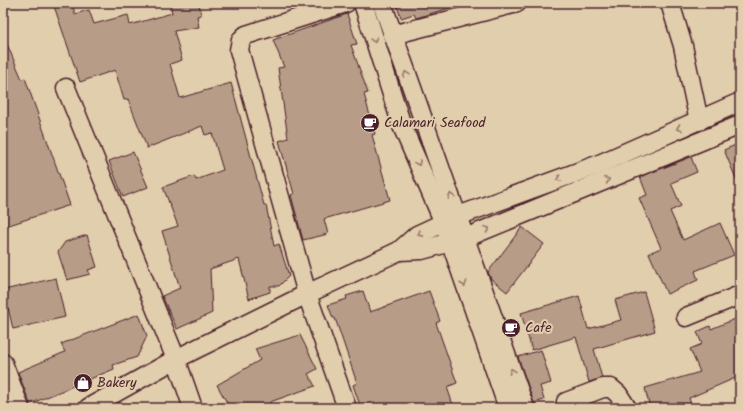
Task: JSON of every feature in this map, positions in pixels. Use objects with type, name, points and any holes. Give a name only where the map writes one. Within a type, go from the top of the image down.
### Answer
[{"type":"street","points":[[346,3],[246,35],[241,40],[239,50],[307,294],[347,408]]},
{"type":"street","points":[[362,3],[402,126],[451,219]]},
{"type":"street","points":[[382,3],[458,240],[508,408]]},
{"type":"street","points":[[392,35],[517,3]]},
{"type":"street","points":[[670,3],[683,46],[699,121]]},
{"type":"street","points":[[66,88],[176,359],[193,408]]},
{"type":"street","points":[[88,408],[176,359],[307,294],[399,251],[417,235],[451,219],[597,165],[740,102]]},
{"type":"street","points":[[399,251],[422,250],[458,240],[740,125]]},
{"type":"street","points":[[458,240],[525,408]]},
{"type":"street","points":[[686,317],[740,295]]},
{"type":"street","points":[[3,363],[20,408]]},
{"type":"street","points":[[566,402],[603,388],[611,388],[618,394],[627,408]]},
{"type":"building","points":[[53,3],[72,3],[75,14],[89,10],[94,24],[128,15],[130,25],[172,13],[170,3],[199,3],[201,15],[197,16],[199,27],[174,31],[182,60],[170,64],[180,98],[231,83],[264,205],[266,205],[274,246],[279,244],[289,276],[279,286],[270,286],[270,292],[249,299],[239,259],[210,269],[212,313],[177,329],[162,296],[180,288],[162,231],[178,226],[163,187],[194,176],[196,180],[223,170],[212,133],[205,135],[202,126],[147,148],[128,99],[124,100],[115,70],[80,82]]},
{"type":"building","points":[[396,3],[459,3],[459,5],[416,18],[414,14],[401,18]]},
{"type":"building","points":[[347,14],[357,44],[351,45],[368,93],[364,94],[375,134],[372,135],[390,200],[324,219],[328,234],[303,240],[291,195],[294,194],[279,141],[288,138],[278,68],[284,67],[273,40]]},
{"type":"building","points":[[3,35],[22,79],[25,78],[70,205],[3,227]]},
{"type":"building","points":[[740,143],[740,188],[724,150]]},
{"type":"building","points":[[133,152],[148,187],[123,197],[109,161]]},
{"type":"building","points":[[691,157],[697,172],[671,183],[681,206],[670,211],[683,240],[720,223],[734,255],[695,271],[698,280],[667,294],[649,253],[661,248],[639,198],[647,195],[640,177]]},
{"type":"building","points":[[522,227],[544,244],[507,292],[491,279],[488,272]]},
{"type":"building","points":[[87,235],[97,267],[88,270],[90,274],[67,280],[58,252],[65,242]]},
{"type":"building","points":[[56,278],[65,317],[13,329],[4,290]]},
{"type":"building","points":[[363,291],[370,312],[429,291],[440,321],[436,323],[457,383],[447,387],[454,408],[361,408],[353,385],[357,383],[335,318],[333,318],[328,305],[347,299],[346,296]]},
{"type":"building","points":[[644,292],[655,331],[594,349],[602,378],[589,382],[576,337],[532,350],[521,313],[579,296],[588,329],[621,320],[615,300]]},
{"type":"building","points":[[139,314],[147,336],[137,357],[113,365],[114,369],[30,404],[18,372],[65,352],[61,344]]},
{"type":"building","points":[[740,317],[740,376],[689,398],[692,408],[650,408],[645,388],[700,372],[690,349],[702,344],[697,332],[710,326],[711,329]]},
{"type":"building","points":[[300,335],[317,369],[308,374],[315,386],[270,402],[274,408],[230,408],[217,385],[260,360],[255,349]]},
{"type":"building","points":[[541,350],[551,383],[540,386],[544,400],[534,403],[518,357]]},
{"type":"place","name":"Calamari Seafood","points":[[370,123]]},
{"type":"place","name":"Cafe","points":[[511,328]]},
{"type":"place","name":"Bakery","points":[[83,383]]}]
